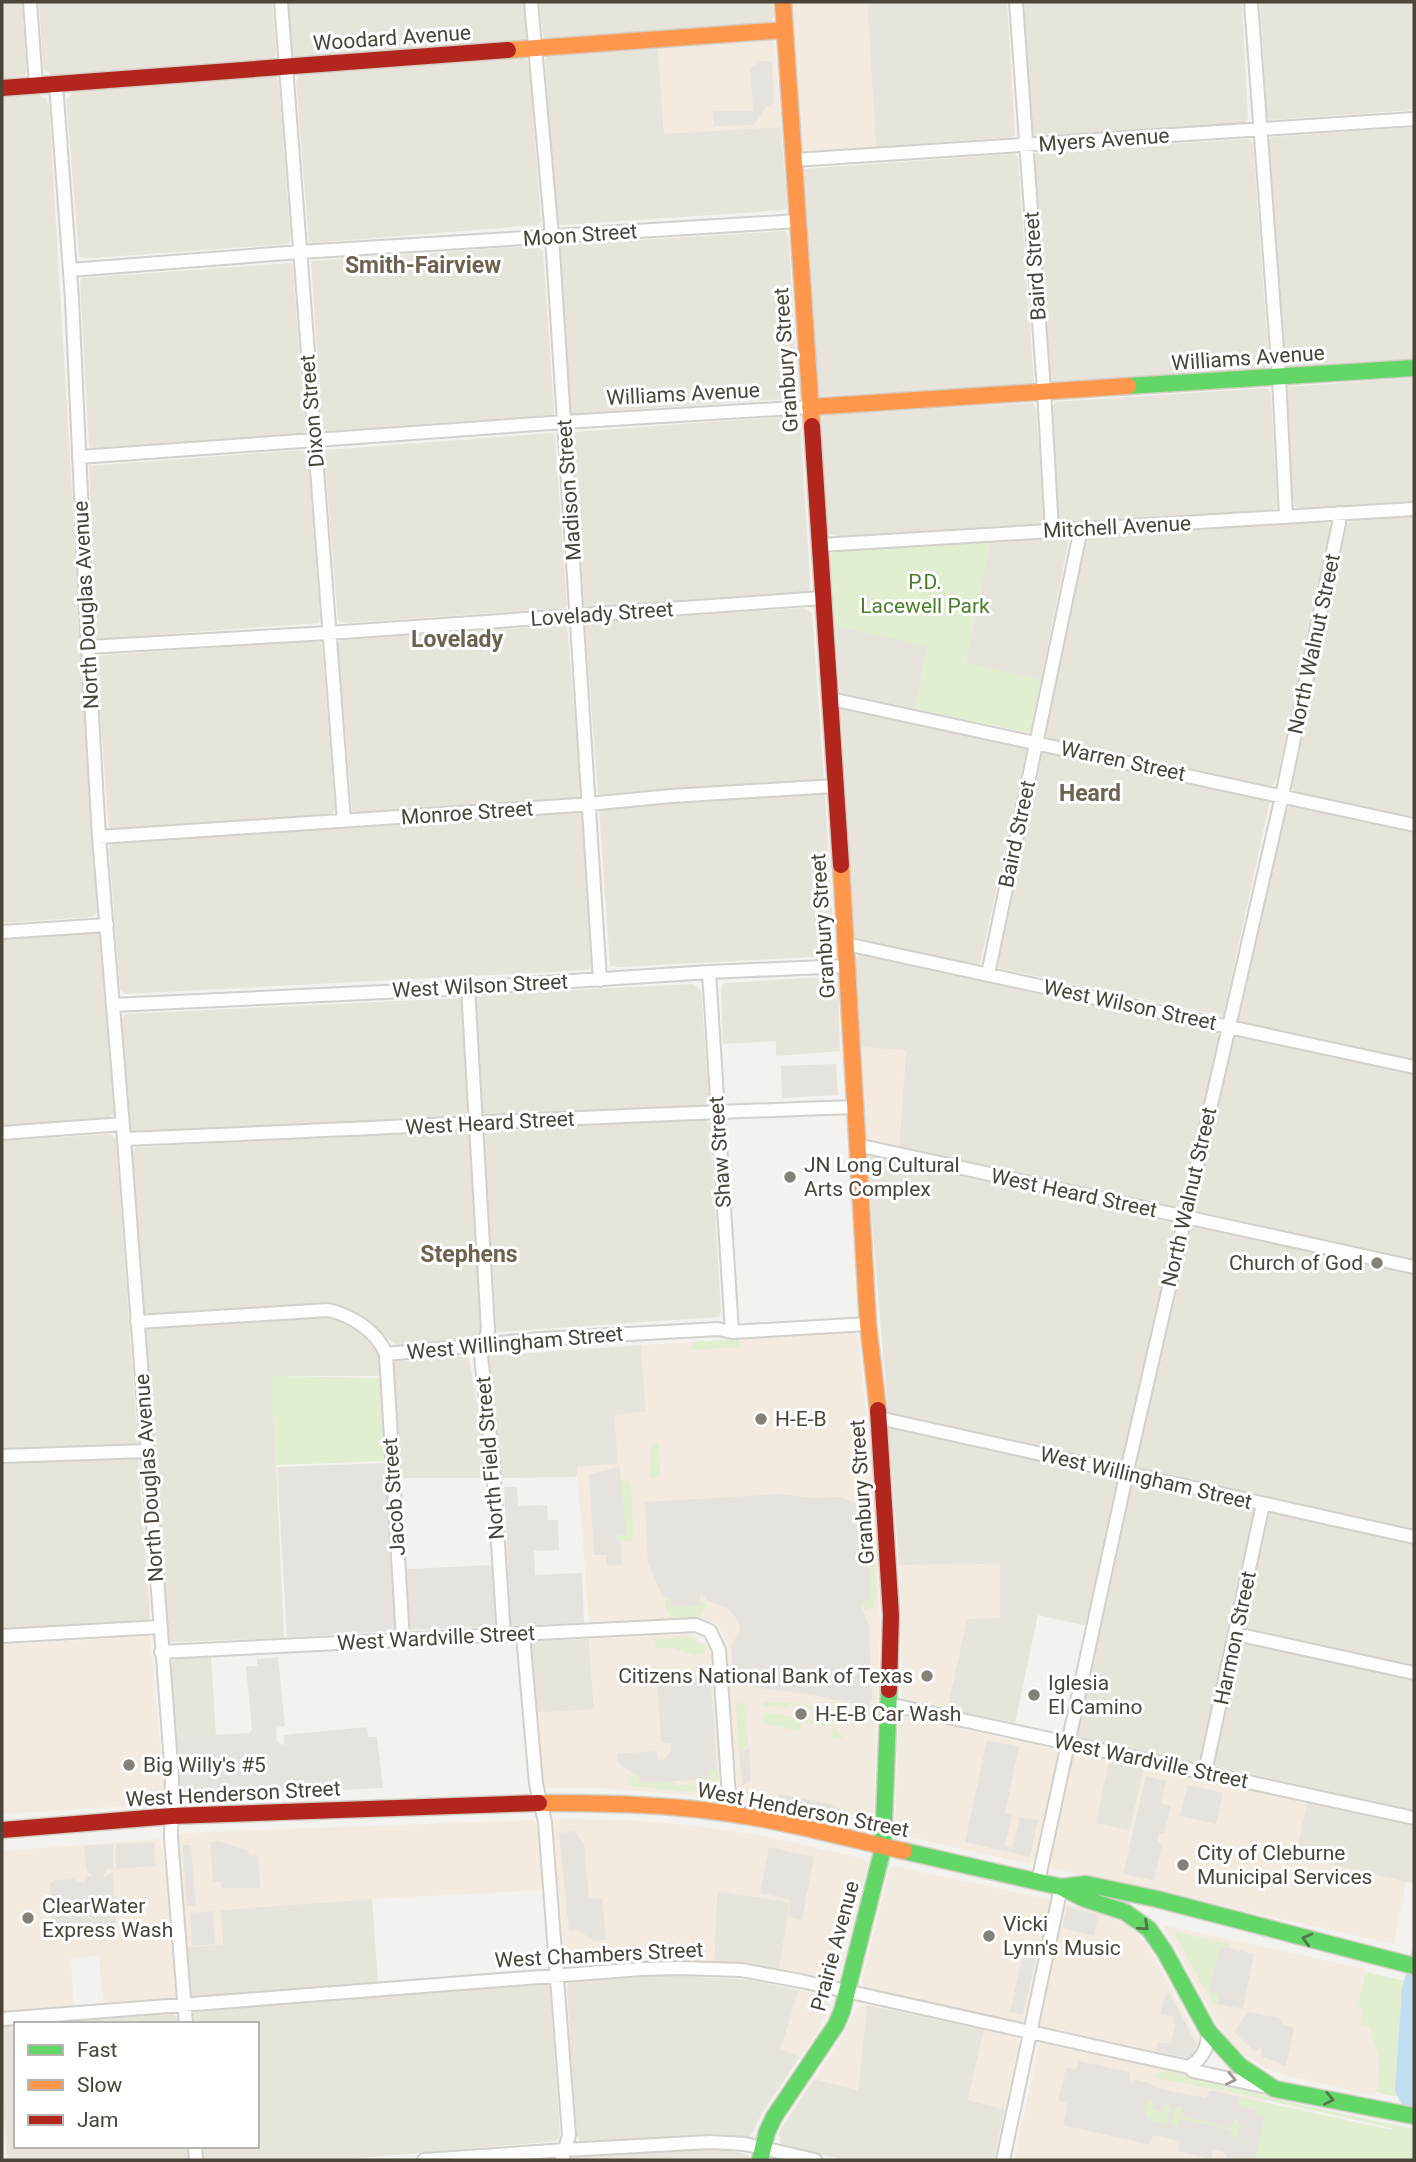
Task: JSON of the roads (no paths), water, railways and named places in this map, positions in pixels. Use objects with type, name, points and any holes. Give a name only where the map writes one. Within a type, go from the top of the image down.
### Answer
[{"type":"street","points":[[30,2],[36,85]]},
{"type":"street","name":"Dixon Street","points":[[281,2],[344,821]]},
{"type":"street","name":"Madison Street","points":[[531,2],[552,236],[600,980]]},
{"type":"street","name":"Granbury Street","points":[[783,2],[831,699],[857,1145],[869,1324],[879,1418],[891,1615],[883,1848]]},
{"type":"street","name":"Baird Street","points":[[1016,2],[1052,531]]},
{"type":"street","points":[[1251,2],[1279,377],[1286,517]]},
{"type":"street","name":"Woodard Avenue","points":[[2,88],[785,30]]},
{"type":"street","name":"North Douglas Avenue","points":[[56,84],[70,270],[99,837],[172,1777],[171,1838],[186,2022]]},
{"type":"street","name":"Myers Avenue","points":[[794,160],[1414,118]]},
{"type":"street","name":"Moon Street","points":[[70,270],[300,252],[798,221]]},
{"type":"street","name":"Williams Avenue","points":[[79,457],[564,422],[1414,368]]},
{"type":"street","name":"Mitchell Avenue","points":[[820,545],[1414,509]]},
{"type":"street","name":"North Walnut Street","points":[[1038,1882],[1184,1217],[1282,796],[1337,536],[1339,513]]},
{"type":"street","name":"Baird Street","points":[[988,974],[1079,538],[1078,530]]},
{"type":"street","name":"Lovelady Street","points":[[88,647],[823,598]]},
{"type":"street","name":"Warren Street","points":[[831,699],[1414,825]]},
{"type":"street","name":"Monroe Street","points":[[99,837],[835,786]]},
{"type":"street","points":[[2,932],[107,925]]},
{"type":"street","name":"West Wilson Street","points":[[846,944],[1414,1068]]},
{"type":"street","name":"West Wilson Street","points":[[113,1005],[847,966]]},
{"type":"street","name":"Shaw Street","points":[[709,972],[732,1332]]},
{"type":"street","name":"North Field Street","points":[[468,988],[488,1331],[481,1356],[493,1465],[504,1636]]},
{"type":"street","name":"West Heard Street","points":[[124,1139],[475,1124],[717,1110],[855,1107]]},
{"type":"street","points":[[2,1133],[123,1125]]},
{"type":"street","name":"West Heard Street","points":[[857,1145],[1414,1268]]},
{"type":"street","name":"West Willingham Street","points":[[137,1321],[328,1310],[342,1313],[356,1321],[382,1345],[386,1354],[540,1339],[869,1324]]},
{"type":"street","name":"Jacob Street","points":[[386,1354],[403,1640]]},
{"type":"street","name":"West Willingham Street","points":[[879,1418],[1414,1537]]},
{"type":"street","points":[[2,1456],[146,1451]]},
{"type":"street","name":"Harmon Street","points":[[1205,1772],[1263,1504]]},
{"type":"street","name":"West Wardville Street","points":[[162,1652],[696,1625],[709,1631],[719,1650],[729,1797],[727,1813]]},
{"type":"street","points":[[2,1636],[160,1627]]},
{"type":"street","points":[[523,1634],[536,1784],[545,1822],[558,1976],[569,2136],[564,2155]]},
{"type":"street","points":[[1236,1634],[1414,1672]]},
{"type":"street","name":"West Wardville Street","points":[[888,1704],[1414,1818]]},
{"type":"street","name":"West Henderson Street","points":[[2,1830],[172,1816],[541,1803],[657,1804],[727,1813],[1061,1887],[1086,1884],[1157,1899],[1414,1966]]},
{"type":"street","name":"Prairie Avenue","points":[[761,2154],[774,2117],[836,2025],[847,1992],[883,1848]]},
{"type":"street","points":[[1003,2160],[1061,1887]]},
{"type":"street","name":"West Chambers Street","points":[[1061,1887],[1084,1899],[1125,1912],[1149,1929],[1165,1951],[1208,2031],[1240,2066],[1275,2089]]},
{"type":"street","name":"West Chambers Street","points":[[2,2019],[678,1968],[741,1970],[1189,2067],[1193,2071],[1275,2089],[1414,2116]]},
{"type":"street","points":[[1189,2067],[1204,2053],[1208,2031]]},
{"type":"street","points":[[424,2160],[564,2155],[710,2142],[745,2144],[761,2154],[815,2160]]},
{"type":"water","points":[[1414,1942],[1414,2130],[1395,2091],[1402,1989]]},
{"type":"place","name":"JN Long Cultural Arts Complex","points":[[790,1177]]},
{"type":"place","name":"Church of God","points":[[1377,1263]]},
{"type":"place","name":"H-E-B","points":[[761,1419]]},
{"type":"place","name":"Citizens National Bank of Texas","points":[[927,1676]]},
{"type":"place","name":"Iglesia El Camino","points":[[1034,1695]]},
{"type":"place","name":"H-E-B Car Wash","points":[[801,1714]]},
{"type":"place","name":"Big Willy's #5","points":[[129,1765]]},
{"type":"place","name":"City of Cleburne Municipal Services","points":[[1183,1865]]},
{"type":"place","name":"ClearWater Express Wash","points":[[28,1918]]},
{"type":"place","name":"Vicki Lynn's Music","points":[[989,1936]]},
{"type":"district","name":"Smith-Fairview","points":[[423,265]]},
{"type":"district","name":"Lovelady","points":[[457,639]]},
{"type":"district","name":"Heard","points":[[1090,793]]},
{"type":"district","name":"Stephens","points":[[469,1254]]},
{"type":"park label","name":"P.D. Lacewell Park","points":[[925,594]]}]
